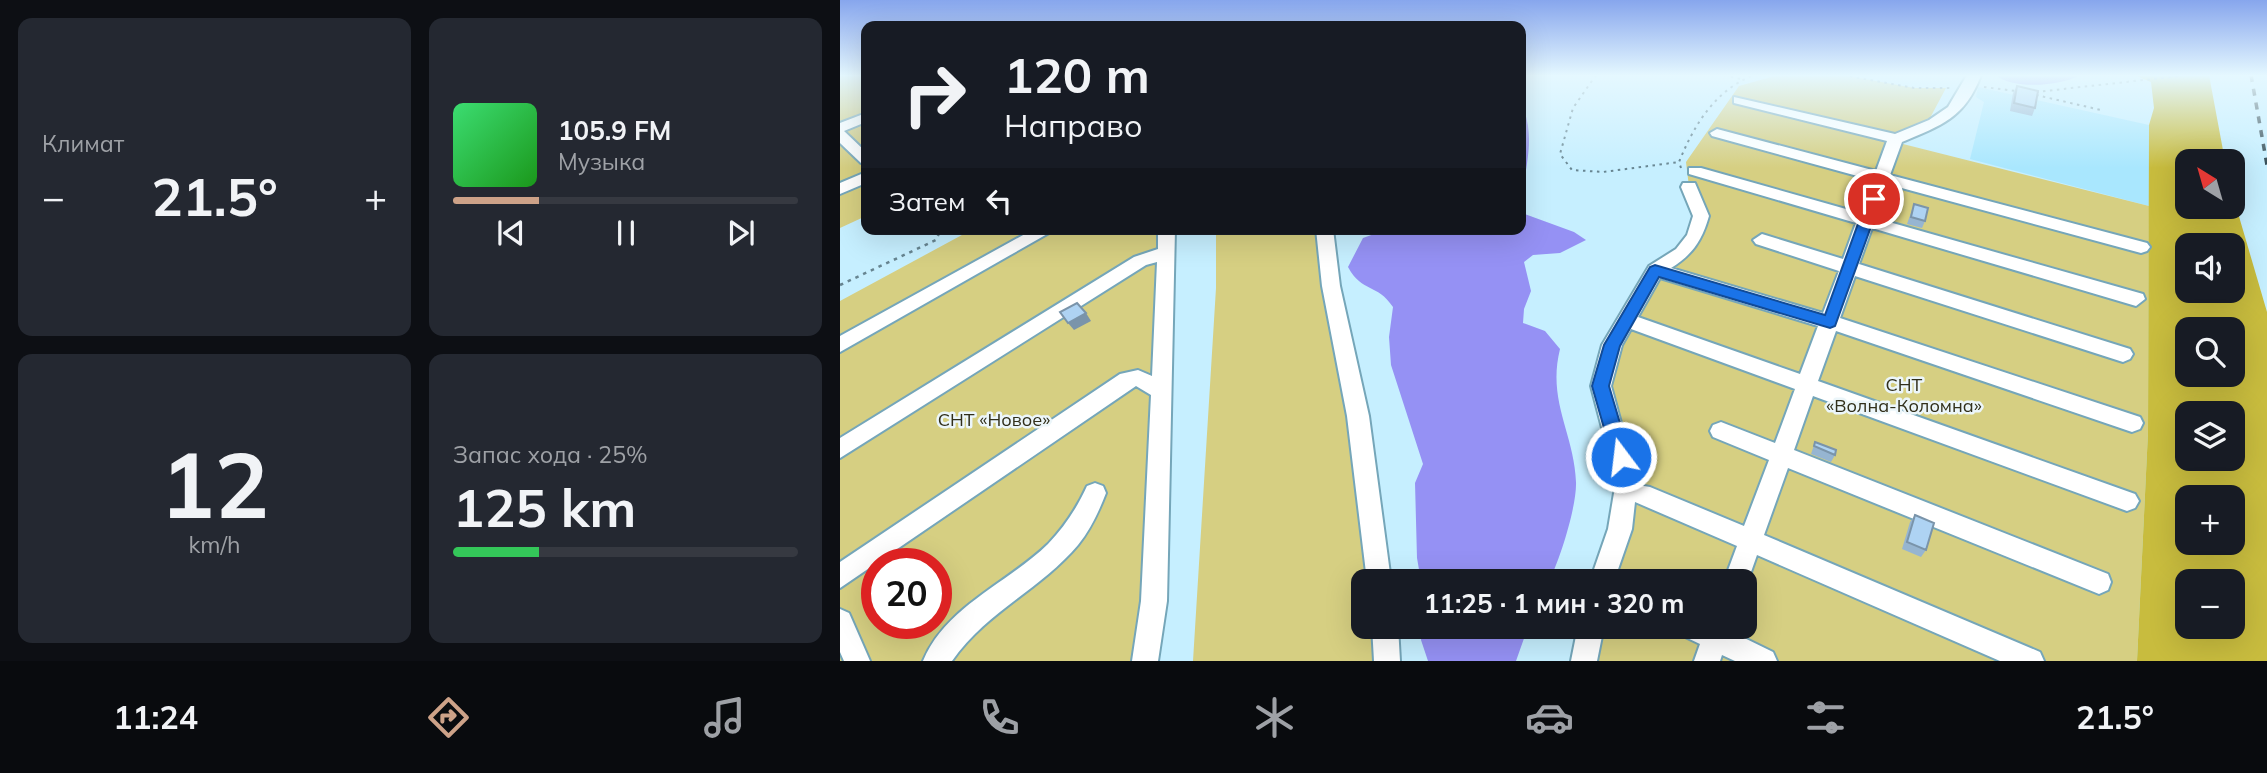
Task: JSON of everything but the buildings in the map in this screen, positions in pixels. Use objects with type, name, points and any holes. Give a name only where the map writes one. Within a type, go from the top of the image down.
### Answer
[{"type":"street","points":[[1763,106],[1896,139],[1954,114],[1959,106]]},
{"type":"street","points":[[840,128],[861,119]]},
{"type":"street","points":[[1717,133],[2141,247]]},
{"type":"street","points":[[840,135],[861,155]]},
{"type":"street","points":[[1740,569],[1896,139]]},
{"type":"street","points":[[840,189],[861,179]]},
{"type":"street","points":[[1606,569],[1620,529],[1627,481],[1601,386],[1612,345],[1655,270],[1682,253],[1695,236],[1701,216],[1692,179],[1866,220],[2136,299]]},
{"type":"street","points":[[840,345],[1037,235]]},
{"type":"street","points":[[1145,661],[1154,601],[1167,235]]},
{"type":"street","points":[[1325,235],[1331,286],[1358,416],[1377,569]]},
{"type":"street","points":[[1762,240],[2123,354]]},
{"type":"street","points":[[840,449],[1140,261],[1166,253]]},
{"type":"street","points":[[1655,270],[1830,322],[2132,423]]},
{"type":"street","points":[[1639,324],[2127,501]]},
{"type":"street","points":[[840,576],[1127,380],[1138,378],[1162,392]]},
{"type":"street","points":[[1721,431],[2099,582]]},
{"type":"street","points":[[936,661],[959,631],[1041,565],[1078,527],[1087,517],[1095,493]]},
{"type":"street","points":[[1642,494],[2031,661]]},
{"type":"street","points":[[840,622],[857,661]]},
{"type":"street","points":[[1386,639],[1387,661]]},
{"type":"street","points":[[1584,661],[1588,639]]},
{"type":"street","points":[[1714,642],[1764,661]]},
{"type":"path","points":[[1575,106],[1560,154],[1572,170],[1603,172],[1679,162]]},
{"type":"path","points":[[1679,162],[1684,148],[1712,106]]},
{"type":"path","points":[[2084,106],[2101,110]]},
{"type":"path","points":[[1679,162],[1692,179]]},
{"type":"path","points":[[840,285],[936,240],[938,235]]},
{"type":"shaded area","points":[[1983,106],[2063,106],[2149,125],[2149,206],[1970,159]]},
{"type":"shaded area","points":[[2154,106],[2215,106],[2223,149],[2175,149],[2175,219],[2240,219],[2244,233],[2175,233],[2175,303],[2245,303],[2245,237],[2267,312],[2267,661],[2137,661],[2148,432],[2149,125]]},
{"type":"shaded area","points":[[1526,117],[1529,144],[1526,167]]},
{"type":"shaded area","points":[[1526,214],[1574,232],[1586,240],[1560,253],[1533,255],[1524,262],[1531,291],[1524,309],[1523,323],[1545,331],[1560,349],[1557,385],[1576,482],[1571,518],[1554,569],[1419,569],[1415,483],[1423,464],[1391,365],[1389,337],[1393,307],[1381,294],[1359,281],[1348,267],[1363,238],[1371,235],[1526,235]]},
{"type":"shaded area","points":[[1524,639],[1516,661],[1428,661],[1421,640]]},
{"type":"green space","points":[[840,106],[861,106],[861,218],[840,228]]},
{"type":"green space","name":"СНТ «Волна-Коломна»","points":[[1725,106],[1936,106],[1930,118],[1889,137],[1899,143],[2149,206],[2148,432],[2137,661],[1584,661],[1589,639],[1757,639],[1757,569],[1605,569],[1627,481],[1601,386],[1655,270],[1682,253],[1701,215],[1689,187],[1686,162]]},
{"type":"green space","name":"СНТ «Новое»","points":[[962,235],[1157,235],[1153,383],[1137,661],[840,661],[840,301]]},
{"type":"green space","points":[[1216,235],[1325,235],[1377,569],[1351,569],[1351,639],[1386,639],[1387,661],[1193,661],[1216,288]]},
{"type":"railway","points":[[2256,106],[2267,165]]},
{"type":"route","points":[[1621,457],[1601,386],[1612,345],[1655,270],[1666,271],[1830,322],[1874,199]]}]
